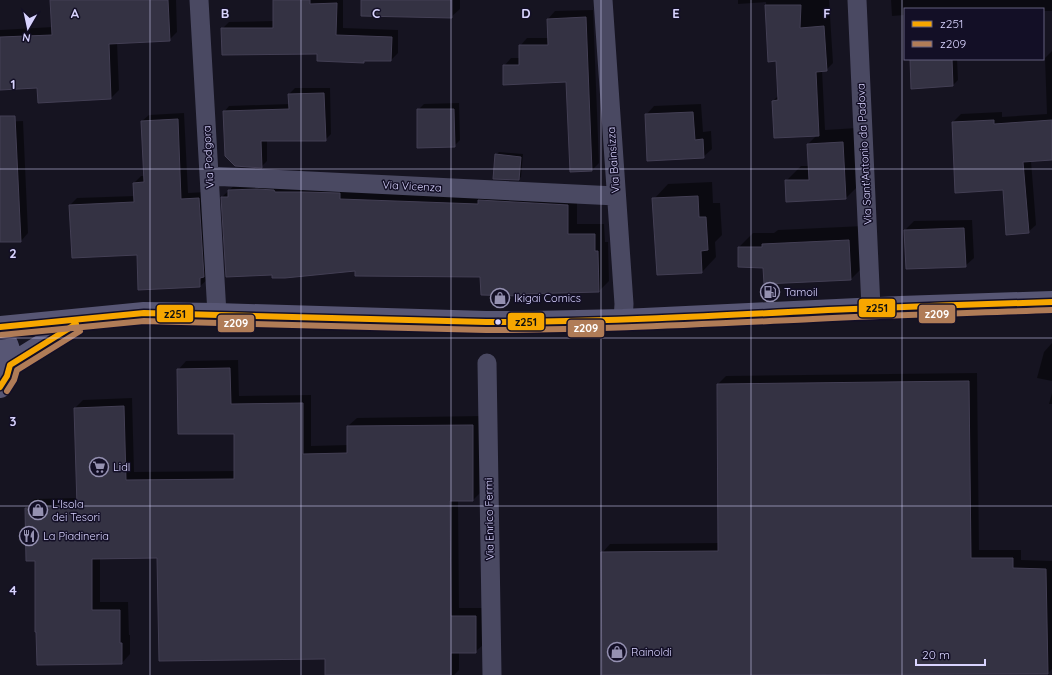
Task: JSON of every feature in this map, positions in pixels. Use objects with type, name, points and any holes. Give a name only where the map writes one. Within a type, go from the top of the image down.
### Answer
[{"type":"street","name":"Via Podgora","points":[[199,0],[217,314]]},
{"type":"street","name":"Via Bainsizza","points":[[603,0],[624,304],[623,320]]},
{"type":"street","name":"Via Sant'Antonio da Padova","points":[[857,0],[871,308]]},
{"type":"street","name":"Via Vicenza","points":[[209,176],[616,196]]},
{"type":"street","points":[[0,327],[144,313],[486,322],[623,320],[871,308],[1052,302]]},
{"type":"street","points":[[10,365],[84,318]]},
{"type":"street","points":[[0,334],[9,351],[10,365],[7,376],[0,388]]},
{"type":"street","name":"Via Enrico Fermi","points":[[487,363],[492,675]]},
{"type":"building","points":[[50,0],[168,0],[170,41],[109,44],[111,99],[38,103],[37,88],[0,90],[0,37],[52,35]]},
{"type":"building","points":[[273,0],[310,0],[310,4],[337,3],[336,35],[392,37],[391,61],[364,61],[364,63],[317,61],[317,54],[222,55],[221,28],[273,28]]},
{"type":"building","points":[[361,0],[452,0],[452,18],[361,16]]},
{"type":"building","points":[[765,5],[801,5],[800,28],[824,26],[827,71],[816,72],[819,136],[774,138],[772,101],[778,100],[776,61],[768,62]]},
{"type":"building","points":[[586,17],[592,171],[570,172],[566,82],[503,85],[503,65],[519,65],[519,45],[548,45],[547,19]]},
{"type":"building","points":[[910,60],[952,60],[953,86],[911,89]]},
{"type":"building","points":[[324,93],[326,141],[261,141],[262,168],[235,166],[225,156],[223,111],[289,109],[288,94]]},
{"type":"building","points":[[417,109],[454,109],[455,147],[417,148]]},
{"type":"building","points":[[693,112],[695,140],[703,139],[704,158],[647,161],[645,114]]},
{"type":"building","points":[[0,116],[15,116],[21,242],[0,242]]},
{"type":"building","points":[[178,119],[181,199],[199,198],[204,277],[200,278],[200,287],[138,290],[137,255],[72,258],[69,205],[134,202],[133,183],[144,182],[141,121]]},
{"type":"building","points":[[994,120],[994,124],[1052,120],[1052,160],[1023,162],[1029,233],[1006,235],[1003,190],[955,193],[952,122]]},
{"type":"building","points":[[843,142],[846,199],[786,202],[785,180],[809,180],[807,144]]},
{"type":"building","points":[[495,154],[521,157],[519,180],[493,179]]},
{"type":"building","points":[[228,190],[274,190],[275,192],[340,193],[340,199],[478,204],[478,200],[568,205],[568,234],[595,234],[595,251],[598,251],[599,292],[520,294],[520,296],[481,295],[480,277],[355,276],[355,271],[285,278],[272,278],[272,275],[226,277],[221,197],[228,197]]},
{"type":"building","points":[[698,196],[699,217],[706,217],[708,250],[701,251],[702,273],[657,275],[652,198]]},
{"type":"building","points":[[964,228],[966,267],[906,269],[904,230]]},
{"type":"building","points":[[849,240],[851,280],[764,284],[763,268],[738,267],[738,247],[762,247],[762,244]]},
{"type":"building","points":[[230,368],[231,404],[303,403],[303,454],[347,453],[347,426],[473,425],[473,501],[450,501],[451,616],[476,616],[476,653],[451,653],[451,675],[325,675],[325,659],[159,661],[157,558],[92,559],[92,610],[120,610],[120,643],[122,643],[122,664],[37,665],[35,632],[35,561],[26,561],[25,508],[77,506],[74,408],[124,406],[126,480],[234,479],[234,434],[178,434],[177,369]]},
{"type":"building","points":[[969,381],[971,558],[1013,558],[1013,568],[1046,569],[1048,674],[602,675],[601,552],[718,551],[717,384]]},
{"type":"transit line","name":"z251","points":[[0,327],[144,313],[529,322],[1052,302]]},
{"type":"transit line","name":"z209","points":[[1,335],[144,321],[527,330],[1052,310]]},
{"type":"transit line","name":"z251","points":[[0,387],[7,376],[10,365],[76,324]]},
{"type":"transit line","name":"z209","points":[[7,391],[14,380],[17,370],[80,331]]},
{"type":"place","name":"Tamoil","points":[[770,292]]},
{"type":"place","name":"Ikigai Comics","points":[[500,298]]},
{"type":"place","name":"Lidl","points":[[99,467]]},
{"type":"place","name":"L'Isola dei Tesori","points":[[38,510]]},
{"type":"place","name":"La Piadineria","points":[[29,536]]},
{"type":"place","name":"Rainoldi","points":[[617,652]]}]
